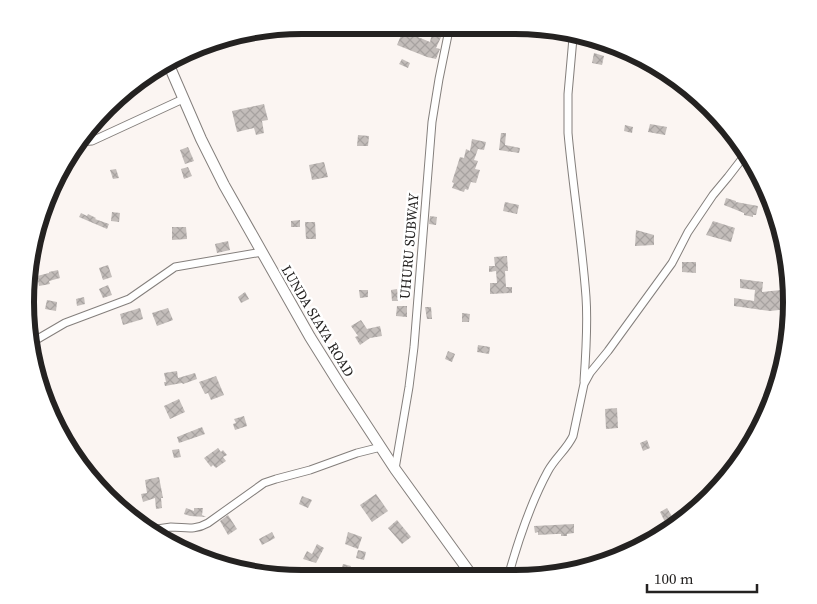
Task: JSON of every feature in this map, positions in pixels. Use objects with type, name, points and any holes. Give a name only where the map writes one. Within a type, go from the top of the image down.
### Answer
[{"type":"main road","name":"LUNDA SIAYA ROAD","points":[[170,69],[201,139],[224,185],[310,337],[395,468],[468,570]]},
{"type":"street","name":"UHURU SUBWAY","points":[[395,468],[407,403],[414,347],[432,122],[438,79],[448,34]]},
{"type":"street","points":[[510,570],[522,531],[548,471],[573,436],[584,384],[586,298],[568,133],[568,101],[573,40]]},
{"type":"street","points":[[87,141],[92,141],[183,99]]},
{"type":"street","points":[[584,384],[590,373],[672,263],[688,232],[713,195],[742,160]]},
{"type":"street","points":[[36,340],[65,323],[129,299],[175,267],[262,252]]},
{"type":"street","points":[[159,529],[197,528],[264,483],[381,447]]},
{"type":"building","points":[[402,34],[419,34],[418,37],[430,42],[432,34],[442,34],[436,48],[440,49],[436,59],[397,45]]},
{"type":"building","points":[[594,53],[604,56],[602,65],[592,63]]},
{"type":"building","points":[[402,59],[410,63],[408,68],[399,64]]},
{"type":"building","points":[[264,104],[268,120],[262,121],[264,133],[256,135],[254,128],[237,132],[232,111]]},
{"type":"building","points":[[650,124],[667,127],[665,135],[648,132]]},
{"type":"building","points":[[625,125],[633,127],[632,133],[624,131]]},
{"type":"building","points":[[501,133],[506,133],[505,145],[520,148],[519,153],[499,150]]},
{"type":"building","points":[[358,135],[369,136],[368,146],[357,146]]},
{"type":"building","points":[[472,139],[486,142],[484,150],[478,149],[474,160],[478,161],[475,169],[480,170],[476,183],[471,182],[468,190],[465,189],[464,192],[452,188],[454,183],[452,182],[460,157],[464,158],[466,149],[470,151]]},
{"type":"building","points":[[188,147],[194,161],[185,164],[180,150]]},
{"type":"building","points":[[324,162],[328,177],[312,180],[309,165]]},
{"type":"building","points":[[188,167],[192,176],[184,179],[181,169]]},
{"type":"building","points":[[116,169],[119,178],[113,179],[110,170]]},
{"type":"building","points":[[726,198],[758,206],[756,215],[753,215],[753,217],[744,215],[744,213],[724,205]]},
{"type":"building","points":[[505,202],[519,205],[517,214],[503,211]]},
{"type":"building","points":[[112,212],[120,213],[119,222],[111,221]]},
{"type":"building","points":[[81,213],[87,216],[88,214],[95,219],[109,224],[107,229],[79,217]]},
{"type":"building","points":[[430,216],[437,217],[436,225],[429,224]]},
{"type":"building","points":[[300,220],[300,227],[291,227],[291,221]]},
{"type":"building","points":[[713,221],[735,228],[731,242],[706,235]]},
{"type":"building","points":[[305,222],[315,222],[316,239],[306,239]]},
{"type":"building","points":[[172,227],[186,227],[187,239],[172,240]]},
{"type":"building","points":[[636,230],[654,235],[654,245],[635,246]]},
{"type":"building","points":[[228,241],[230,250],[217,253],[215,244]]},
{"type":"building","points":[[507,256],[508,271],[505,271],[506,287],[512,287],[512,293],[490,294],[490,283],[497,283],[496,271],[489,272],[489,266],[495,266],[494,257]]},
{"type":"building","points":[[682,262],[696,262],[696,273],[682,272]]},
{"type":"building","points":[[108,265],[112,277],[103,280],[99,268]]},
{"type":"building","points":[[58,270],[60,278],[49,281],[50,284],[39,286],[37,276]]},
{"type":"building","points":[[740,279],[763,282],[762,292],[781,290],[783,310],[770,311],[734,306],[734,298],[754,301],[755,290],[740,288]]},
{"type":"building","points":[[108,285],[112,295],[103,298],[99,289]]},
{"type":"building","points":[[397,289],[398,301],[392,301],[391,290]]},
{"type":"building","points":[[359,290],[368,290],[368,297],[360,298]]},
{"type":"building","points":[[245,292],[249,299],[241,303],[238,297]]},
{"type":"building","points":[[84,297],[85,304],[77,306],[76,299]]},
{"type":"building","points":[[47,300],[57,302],[56,311],[45,309]]},
{"type":"building","points":[[397,306],[407,306],[407,317],[396,316]]},
{"type":"building","points":[[425,307],[431,307],[432,319],[427,319]]},
{"type":"building","points":[[140,308],[143,319],[123,325],[120,314]]},
{"type":"building","points":[[168,308],[173,320],[157,326],[152,313]]},
{"type":"building","points":[[462,313],[470,314],[469,322],[462,322]]},
{"type":"building","points":[[361,320],[367,329],[380,326],[382,336],[370,338],[360,345],[355,337],[358,336],[351,326]]},
{"type":"building","points":[[478,345],[490,347],[489,354],[477,352]]},
{"type":"building","points":[[448,351],[455,354],[452,362],[445,359]]},
{"type":"building","points":[[177,371],[178,378],[195,373],[197,379],[183,384],[165,386],[164,373]]},
{"type":"building","points":[[216,376],[224,395],[211,400],[208,393],[205,394],[199,382]]},
{"type":"building","points":[[179,399],[185,412],[170,419],[164,406]]},
{"type":"building","points":[[617,408],[618,428],[606,429],[605,409]]},
{"type":"building","points":[[244,416],[247,426],[235,430],[233,424],[236,423],[234,419]]},
{"type":"building","points":[[202,427],[205,434],[179,443],[177,437]]},
{"type":"building","points":[[647,440],[650,448],[643,451],[640,443]]},
{"type":"building","points":[[218,448],[227,455],[223,457],[226,461],[216,468],[213,465],[211,467],[204,458]]},
{"type":"building","points":[[179,449],[181,457],[174,458],[172,450]]},
{"type":"building","points":[[159,477],[163,498],[161,498],[162,508],[156,509],[155,498],[143,502],[141,494],[147,493],[145,480]]},
{"type":"building","points":[[376,494],[388,511],[372,522],[360,505]]},
{"type":"building","points":[[302,496],[312,500],[308,508],[299,504]]},
{"type":"building","points":[[186,508],[194,511],[194,508],[203,508],[202,515],[206,517],[184,514]]},
{"type":"building","points":[[667,508],[673,518],[665,522],[660,512]]},
{"type":"building","points":[[228,515],[237,529],[228,535],[220,521]]},
{"type":"building","points":[[397,520],[411,537],[402,544],[388,528]]},
{"type":"building","points":[[574,524],[574,533],[567,534],[567,536],[561,536],[561,534],[538,535],[538,532],[535,533],[534,526]]},
{"type":"building","points":[[272,532],[275,538],[262,545],[259,539]]},
{"type":"building","points":[[348,532],[362,537],[358,549],[345,544]]},
{"type":"building","points":[[317,544],[324,548],[316,563],[303,559],[307,551],[312,554]]},
{"type":"building","points":[[358,550],[366,552],[364,560],[356,558]]},
{"type":"building","points":[[343,564],[351,566],[350,570],[341,570]]}]
